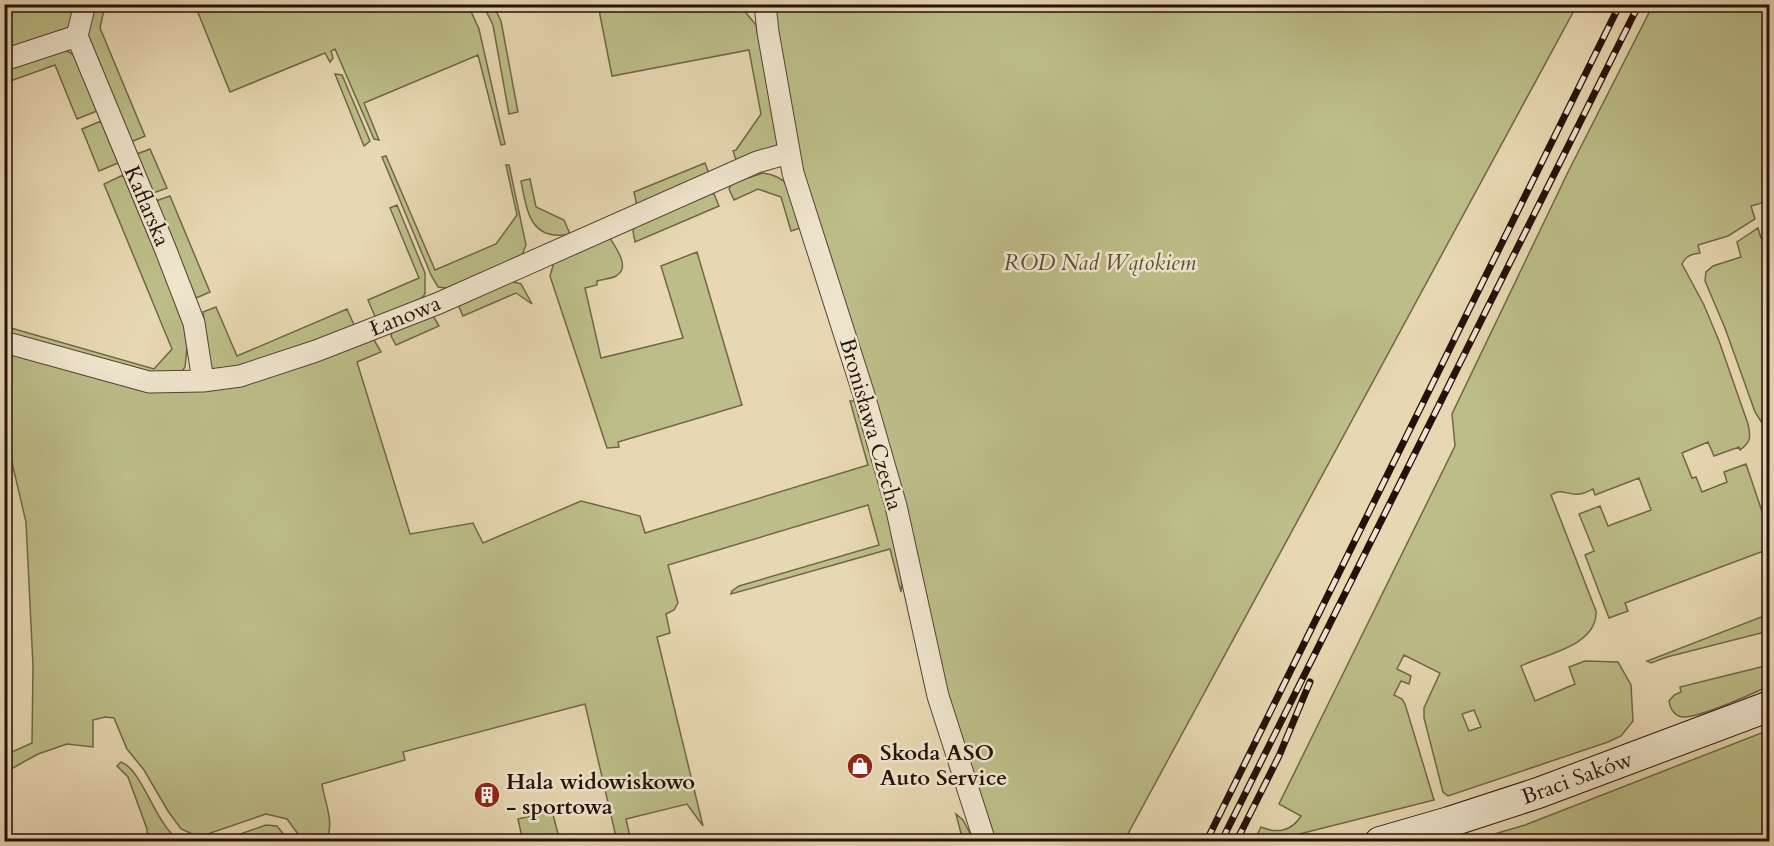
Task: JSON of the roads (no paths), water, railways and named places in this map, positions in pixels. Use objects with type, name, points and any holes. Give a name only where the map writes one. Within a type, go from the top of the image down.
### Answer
[{"type":"street","points":[[4,60],[77,36],[85,4]]},
{"type":"street","name":"Bronisława Czecha","points":[[765,4],[793,173],[864,394],[893,495],[938,696],[986,842]]},
{"type":"street","name":"Kaflarska","points":[[77,36],[194,323],[203,381]]},
{"type":"street","name":"Łanowa","points":[[4,342],[149,382],[203,381],[240,376],[316,351],[439,303],[757,162],[789,153]]},
{"type":"street","name":"Braci Saków","points":[[1380,842],[1538,793],[1770,706]]},
{"type":"railway","points":[[1206,842],[1620,4]]},
{"type":"railway","points":[[1221,842],[1639,4]]},
{"type":"railway","points":[[1236,842],[1279,756],[1310,682]]},
{"type":"place","name":"Skoda ASO Auto Service","points":[[860,766]]},
{"type":"place","name":"Hala widowiskowo - sportowa","points":[[487,795]]},
{"type":"park label","name":"ROD Nad Wątokiem","points":[[1100,263]]}]
